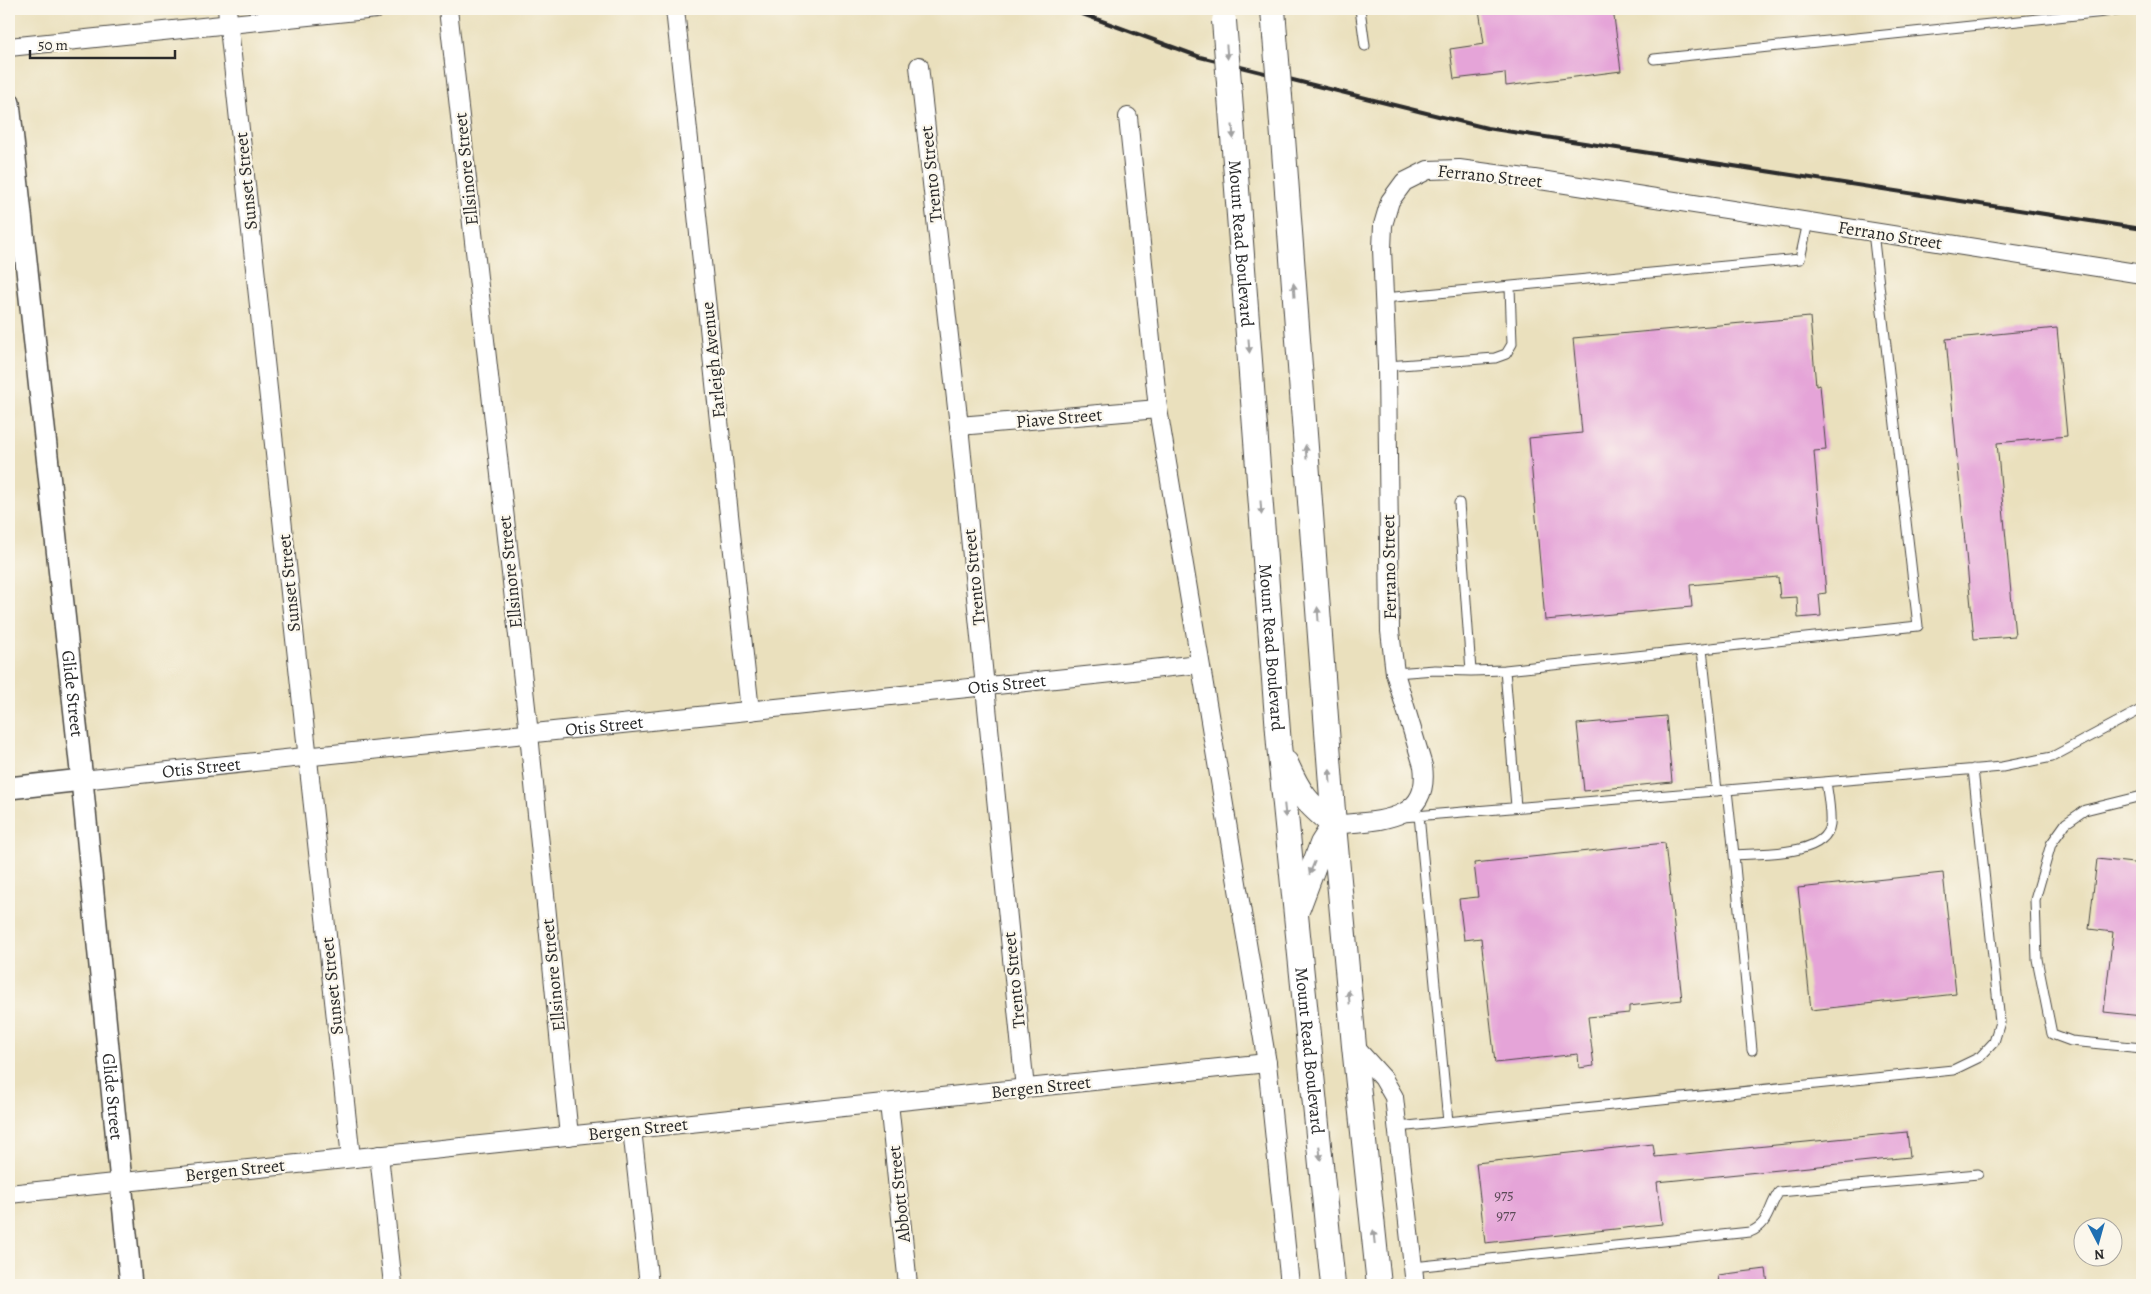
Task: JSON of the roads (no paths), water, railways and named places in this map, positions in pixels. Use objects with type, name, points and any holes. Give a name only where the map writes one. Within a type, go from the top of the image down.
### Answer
[{"type":"main road","points":[[1272,9],[1334,825],[1354,1046],[1379,1285]]},
{"type":"main road","name":"Mount Read Boulevard","points":[[1224,15],[1279,745],[1333,1285]]},
{"type":"main road","points":[[1279,745],[1295,784],[1309,805],[1334,825]]},
{"type":"main road","points":[[1296,913],[1322,844],[1334,825]]},
{"type":"street","points":[[9,46],[228,16],[376,9]]},
{"type":"street","name":"Ellsinore Street","points":[[448,9],[529,734],[569,1136]]},
{"type":"street","name":"Farleigh Avenue","points":[[675,9],[750,711]]},
{"type":"street","name":"Sunset Street","points":[[228,16],[351,1158]]},
{"type":"street","name":"Trento Street","points":[[919,66],[959,426],[1025,1089]]},
{"type":"street","name":"Glide Street","points":[[9,103],[82,780],[131,1285]]},
{"type":"street","points":[[1128,117],[1158,409],[1267,1064],[1290,1285]]},
{"type":"street","name":"Ferrano Street","points":[[1334,825],[1395,818],[1411,809],[1421,795],[1425,778],[1395,673],[1390,631],[1387,366],[1383,225],[1390,201],[1404,182],[1428,170],[1459,169],[1534,179],[2142,274]]},
{"type":"street","name":"Piave Street","points":[[959,426],[1158,409]]},
{"type":"street","name":"Otis Street","points":[[9,788],[1200,664]]},
{"type":"street","points":[[1354,1046],[1389,1087],[1394,1097],[1415,1285]]},
{"type":"street","name":"Bergen Street","points":[[9,1194],[1267,1064]]},
{"type":"street","name":"Abbott Street","points":[[889,1102],[908,1285]]},
{"type":"street","points":[[632,1129],[648,1285]]},
{"type":"street","points":[[379,1155],[393,1285]]},
{"type":"lane","points":[[1360,9],[1365,46]]},
{"type":"lane","points":[[1654,59],[2134,9]]},
{"type":"lane","points":[[1384,298],[1800,259],[1808,222]]},
{"type":"lane","points":[[1395,673],[1435,670],[1505,670],[1918,626],[1874,232]]},
{"type":"lane","points":[[1387,366],[1495,358],[1506,354],[1512,344],[1510,287]]},
{"type":"lane","points":[[1459,503],[1471,671]]},
{"type":"lane","points":[[1702,649],[1717,790]]},
{"type":"lane","points":[[1505,670],[1516,807]]},
{"type":"lane","points":[[1395,818],[2002,767],[2052,757],[2142,709]]},
{"type":"lane","points":[[1398,1128],[1954,1070],[1980,1057],[1994,1042],[2000,1022],[1973,769]]},
{"type":"lane","points":[[1734,855],[1800,850],[1814,846],[1826,835],[1830,825],[1826,782]]},
{"type":"lane","points":[[1727,790],[1752,1050]]},
{"type":"lane","points":[[2142,796],[2085,810],[2066,823],[2051,844],[2035,900],[2037,959],[2052,1034],[2071,1041],[2142,1048]]},
{"type":"lane","points":[[1419,815],[1448,1122]]},
{"type":"lane","points":[[1413,1267],[1750,1232],[1758,1229],[1765,1222],[1774,1199],[1779,1192],[1978,1174]]},
{"type":"railway","points":[[1069,9],[1200,57],[1487,128],[2142,229]]}]
